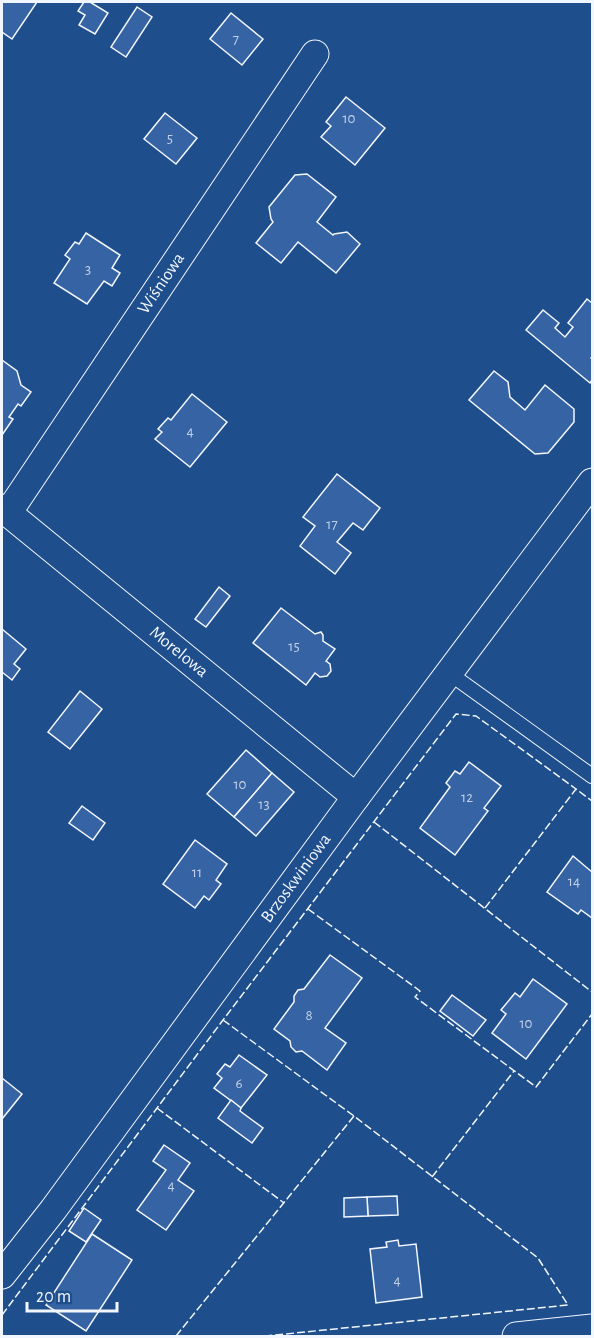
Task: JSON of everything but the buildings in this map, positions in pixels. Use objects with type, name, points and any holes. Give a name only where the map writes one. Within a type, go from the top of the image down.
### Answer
[{"type":"street","name":"Wiśniowa","points":[[4,510],[315,54]]},
{"type":"street","name":"Brzoskwiniowa","points":[[2,1275],[53,1210],[356,797],[592,482]]},
{"type":"street","name":"Morelowa","points":[[4,510],[356,797]]},
{"type":"street","points":[[516,1336],[592,1328]]},
{"type":"lane","points":[[449,673],[592,776]]},
{"type":"fence","points":[[2,1315],[456,714],[476,716],[576,789]]},
{"type":"fence","points":[[485,908],[576,789],[592,801]]},
{"type":"fence","points":[[374,822],[592,992]]},
{"type":"fence","points":[[308,909],[420,991],[415,997],[536,1087],[592,1014]]},
{"type":"fence","points":[[223,1020],[354,1116],[538,1258],[568,1305],[266,1336]]},
{"type":"fence","points":[[432,1177],[514,1071]]},
{"type":"fence","points":[[157,1108],[284,1203]]},
{"type":"fence","points":[[176,1336],[354,1116]]}]
